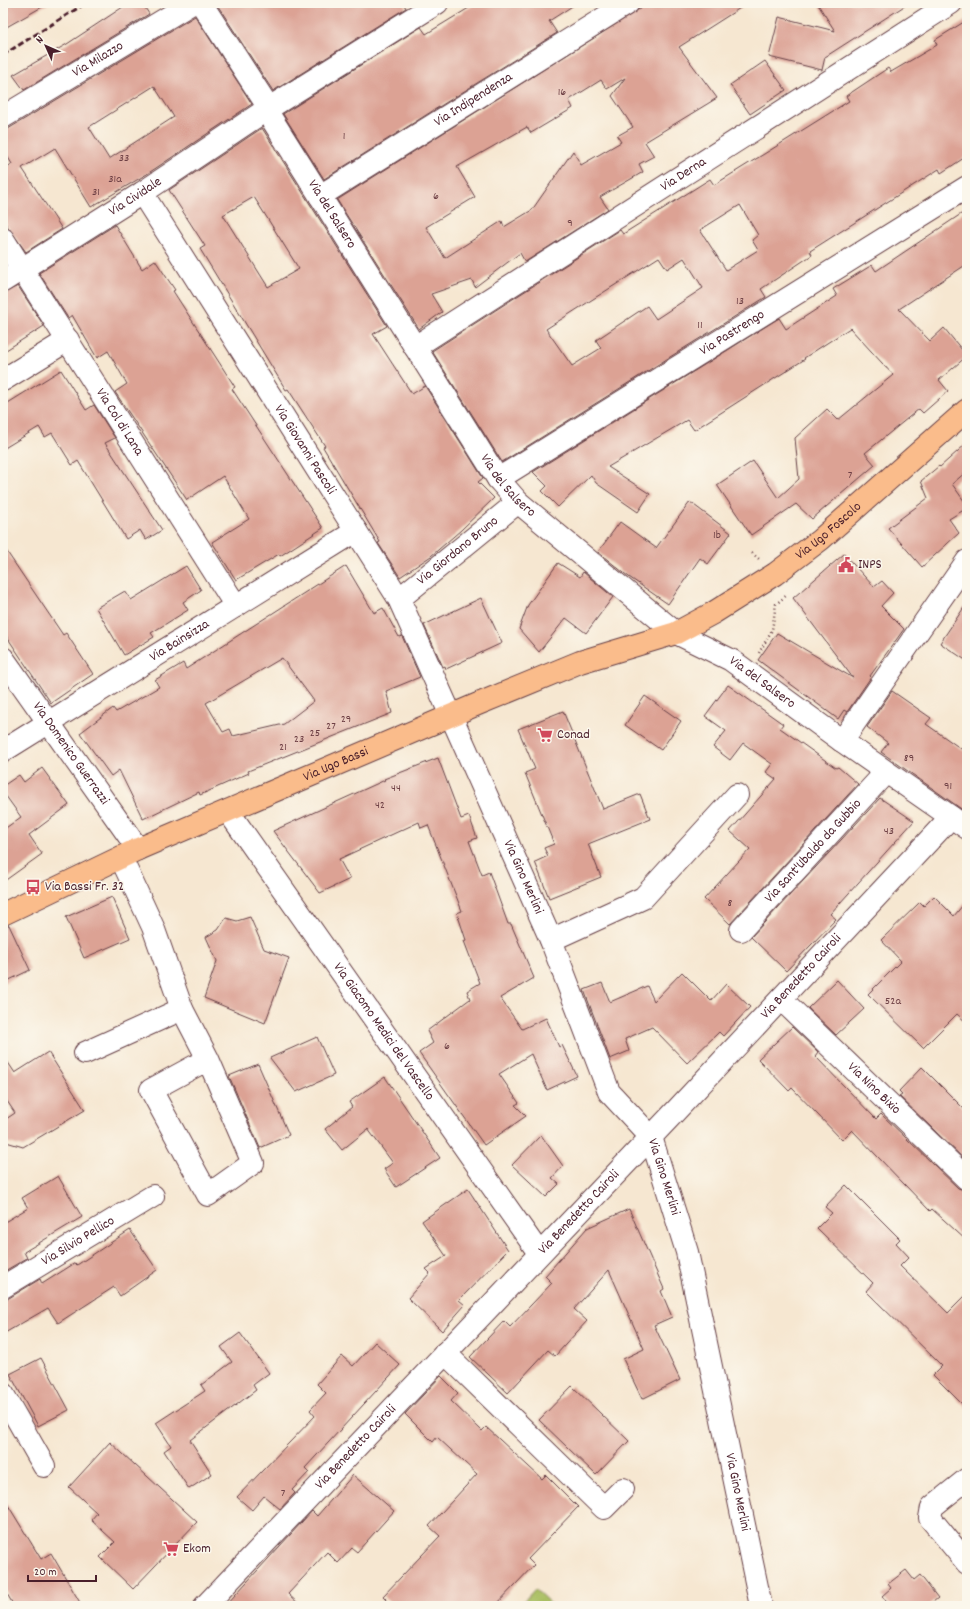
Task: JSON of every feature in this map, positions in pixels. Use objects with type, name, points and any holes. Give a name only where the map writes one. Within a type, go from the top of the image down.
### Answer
[{"type":"main road","name":"Via Ugo Foscolo","points":[[676,633],[713,613],[775,574],[820,540],[967,410]]},
{"type":"main road","name":"Via Ugo Bassi","points":[[3,914],[228,810],[580,662],[676,633]]},
{"type":"street","name":"Via Milazzo","points":[[3,117],[192,3]]},
{"type":"street","name":"Via del Salsero","points":[[202,3],[320,196],[415,347],[498,478],[518,502],[676,633],[731,660],[842,741],[959,823]]},
{"type":"street","name":"Via Cividale","points":[[3,280],[142,193],[268,109],[436,3]]},
{"type":"street","name":"Via Indipendenza","points":[[320,196],[628,3]]},
{"type":"street","name":"Via Derna","points":[[415,347],[951,3]]},
{"type":"street","name":"Via Pastrengo","points":[[498,478],[967,187]]},
{"type":"street","name":"Via Giovanni Pascoli","points":[[142,193],[399,599],[452,716]]},
{"type":"street","name":"Via Col di Lana","points":[[3,239],[236,606]]},
{"type":"street","points":[[3,380],[68,340]]},
{"type":"street","name":"Via Giordano Bruno","points":[[399,599],[518,502]]},
{"type":"street","name":"Via Bainsizza","points":[[3,751],[356,531]]},
{"type":"street","points":[[842,741],[967,561]]},
{"type":"street","name":"Via Domenico Guerrazzi","points":[[3,658],[49,722],[130,854],[153,927],[182,1009],[208,1059],[253,1163],[208,1195],[151,1090],[208,1059]]},
{"type":"street","name":"Via Gino Merlini","points":[[452,716],[551,940],[609,1092],[651,1137],[686,1252],[762,1606]]},
{"type":"street","name":"Via Sant'Ubaldo da Gubbio","points":[[741,930],[886,772]]},
{"type":"street","points":[[551,940],[643,898],[737,795]]},
{"type":"street","name":"Via Giacomo Medici del Vascello","points":[[228,810],[539,1253]]},
{"type":"street","name":"Via Benedetto Cairoli","points":[[206,1606],[781,999],[959,823]]},
{"type":"street","name":"Via Nino Bixio","points":[[781,999],[967,1179]]},
{"type":"street","points":[[85,1053],[182,1009]]},
{"type":"street","name":"Via Silvio Pellico","points":[[3,1287],[153,1196]]},
{"type":"street","points":[[445,1353],[604,1508],[623,1489]]},
{"type":"street","points":[[3,1394],[44,1466]]},
{"type":"street","points":[[967,1479],[932,1507],[930,1518],[967,1563]]},
{"type":"path","points":[[748,673],[772,630],[776,604],[788,594]]},
{"type":"green space","points":[[535,1589],[553,1606],[519,1606]]},
{"type":"building","points":[[3,3],[49,3],[3,29]]},
{"type":"building","points":[[129,3],[142,3],[149,14],[24,90],[13,75],[67,44]]},
{"type":"building","points":[[216,3],[403,3],[406,8],[273,91]]},
{"type":"building","points":[[477,3],[577,3],[549,21],[557,33],[324,179],[283,114],[421,27],[426,34]]},
{"type":"building","points":[[649,3],[748,3],[679,47],[717,98],[645,142],[654,156],[639,164],[643,172],[600,197],[608,209],[525,262],[520,253],[475,287],[472,280],[431,294],[442,312],[419,329],[337,200]],"holes":[[[625,78],[612,96],[633,127],[617,136],[621,142],[581,165],[573,151],[532,210],[504,227],[502,221],[445,258],[426,227],[475,197],[457,167],[527,127],[531,133],[573,108],[569,100],[601,80],[607,89]]]},
{"type":"building","points":[[817,3],[909,3],[825,57],[822,70],[769,57],[779,17],[835,31]]},
{"type":"building","points":[[195,16],[252,104],[147,174],[91,207],[55,148],[22,168],[62,229],[26,252],[3,220],[3,169],[12,164],[3,149],[3,132]],"holes":[[[154,86],[174,117],[109,159],[89,127]]]},
{"type":"building","points":[[967,20],[967,156],[941,173],[939,169],[810,251],[812,255],[761,289],[766,297],[502,462],[432,351],[620,230],[623,234],[710,179],[714,185],[849,101],[846,96],[888,68],[891,72],[937,45],[935,40]],"holes":[[[740,205],[758,235],[752,240],[758,250],[726,270],[700,230]],[[659,257],[667,269],[684,258],[703,288],[656,319],[647,306],[596,340],[601,348],[572,366],[546,329]]]},
{"type":"building","points":[[765,61],[786,90],[750,114],[730,85]]},
{"type":"building","points":[[262,128],[387,326],[373,334],[412,394],[425,386],[483,478],[478,482],[494,498],[431,556],[400,577],[378,543],[380,542],[323,447],[325,446],[288,389],[286,390],[200,249],[205,246],[169,190]],"holes":[[[254,197],[299,269],[268,287],[223,215]]]},
{"type":"building","points":[[967,210],[967,264],[899,309],[930,341],[944,328],[967,356],[939,380],[948,391],[923,413],[919,409],[865,453],[875,465],[812,519],[796,504],[751,535],[717,485],[753,461],[778,498],[799,479],[795,438],[827,409],[838,420],[893,375],[850,328],[804,358],[805,359],[694,430],[687,420],[608,467],[650,494],[638,512],[596,483],[591,475],[558,507],[542,491],[547,486],[533,472],[779,318],[786,329],[837,296],[833,289],[872,265],[876,271]]},
{"type":"building","points":[[115,225],[142,269],[155,260],[175,290],[173,291],[235,387],[232,389],[323,528],[280,556],[279,554],[236,580],[212,542],[249,519],[223,476],[187,500],[115,392],[127,384],[108,351],[97,358],[72,315],[68,318],[39,273]]},
{"type":"building","points":[[18,286],[44,326],[3,352],[3,293]]},
{"type":"building","points":[[61,370],[86,410],[94,405],[115,438],[105,443],[162,530],[146,540],[140,530],[126,539],[78,461],[72,465],[52,433],[45,437],[39,427],[3,449],[3,406]]},
{"type":"building","points":[[967,443],[967,471],[952,484],[967,505],[967,508],[949,519],[959,533],[922,567],[888,528],[928,498],[921,481],[939,466],[940,467]]},
{"type":"building","points":[[690,502],[731,533],[708,564],[700,558],[668,604],[629,577],[598,552],[620,522],[656,548]]},
{"type":"building","points":[[3,546],[63,635],[66,633],[93,674],[51,703],[3,631]]},
{"type":"building","points":[[844,554],[874,587],[882,581],[893,593],[881,606],[904,629],[870,676],[871,677],[847,712],[844,710],[838,719],[758,660],[777,633],[853,678],[793,598]]},
{"type":"building","points":[[558,563],[580,577],[583,572],[613,597],[586,633],[566,618],[539,652],[519,629],[528,605]]},
{"type":"building","points":[[186,566],[201,590],[183,602],[188,610],[151,633],[154,637],[124,655],[96,608],[125,591],[131,600]]},
{"type":"building","points":[[346,566],[374,613],[383,608],[399,637],[402,636],[420,677],[386,691],[392,713],[248,771],[249,773],[200,795],[199,792],[143,819],[119,770],[111,776],[80,733],[113,708],[116,712],[159,687],[155,680],[183,663],[186,669]],"holes":[[[282,658],[314,701],[284,724],[233,736],[230,729],[223,732],[206,703]]]},
{"type":"building","points":[[481,598],[502,643],[446,669],[445,666],[443,667],[424,625]]},
{"type":"building","points":[[967,603],[967,661],[940,643]]},
{"type":"building","points":[[728,685],[783,724],[780,728],[836,768],[838,767],[858,784],[730,924],[704,899],[750,849],[730,831],[776,779],[766,772],[772,764],[743,743],[730,760],[713,747],[726,731],[705,716]]},
{"type":"building","points":[[892,691],[931,718],[926,724],[967,753],[967,813],[881,752],[888,743],[867,727]]},
{"type":"building","points":[[645,696],[681,721],[661,750],[625,725]]},
{"type":"building","points":[[563,711],[603,809],[640,794],[650,819],[588,844],[601,877],[549,898],[535,862],[548,856],[544,848],[554,844],[525,773],[535,769],[518,729]]},
{"type":"building","points":[[438,758],[461,819],[469,816],[477,838],[469,841],[482,875],[489,872],[508,924],[511,924],[534,978],[500,998],[522,1029],[546,1018],[559,1047],[562,1045],[577,1076],[547,1090],[531,1054],[499,1074],[519,1103],[515,1105],[526,1116],[484,1145],[419,1053],[433,1043],[427,1031],[470,999],[467,991],[480,983],[464,941],[466,940],[457,913],[462,911],[428,825],[421,828],[419,822],[339,859],[350,879],[320,893],[273,831],[385,780],[384,779]]},
{"type":"building","points":[[42,768],[69,805],[29,835],[42,854],[3,882],[3,830],[21,817],[3,792],[3,786],[19,775],[24,782]]},
{"type":"building","points":[[880,798],[914,821],[830,914],[836,919],[786,971],[751,937]]},
{"type":"building","points":[[934,896],[954,916],[967,900],[967,1023],[957,1014],[923,1048],[868,994],[901,961],[881,940],[920,902],[924,906]]},
{"type":"building","points":[[112,897],[130,938],[84,958],[66,917]]},
{"type":"building","points":[[250,917],[264,949],[289,958],[265,1023],[204,998],[217,961],[206,937],[218,930],[226,918],[237,921]]},
{"type":"building","points":[[9,925],[30,970],[3,983],[3,926]]},
{"type":"building","points":[[682,972],[711,1001],[726,984],[750,1007],[723,1036],[719,1032],[687,1063],[652,1027],[625,1039],[629,1051],[610,1059],[584,990],[602,983],[610,1002],[647,986],[654,1001]]},
{"type":"building","points":[[837,980],[864,1009],[836,1035],[808,1008]]},
{"type":"building","points":[[792,1027],[818,1052],[815,1056],[876,1119],[881,1114],[958,1188],[967,1191],[967,1241],[932,1209],[930,1211],[852,1130],[842,1140],[792,1088],[789,1091],[758,1059]]},
{"type":"building","points":[[317,1037],[334,1075],[296,1092],[270,1058]]},
{"type":"building","points":[[48,1052],[85,1110],[23,1147],[3,1141],[3,1121],[15,1113],[3,1095],[3,1055],[15,1073]]},
{"type":"building","points":[[258,1064],[289,1135],[260,1148],[229,1076]]},
{"type":"building","points":[[922,1067],[967,1112],[967,1162],[899,1096],[902,1094],[899,1091]]},
{"type":"building","points":[[385,1077],[440,1158],[396,1187],[384,1169],[393,1163],[368,1129],[342,1150],[325,1129],[352,1107],[349,1102]]},
{"type":"building","points":[[541,1135],[563,1166],[552,1178],[559,1184],[546,1197],[512,1165]]},
{"type":"building","points":[[58,1176],[82,1217],[24,1252],[27,1258],[3,1272],[3,1223],[28,1208],[22,1198]]},
{"type":"building","points":[[846,1185],[900,1239],[896,1243],[909,1257],[900,1266],[948,1313],[967,1294],[967,1409],[933,1375],[942,1366],[866,1291],[873,1283],[817,1228],[832,1213],[825,1207]]},
{"type":"building","points":[[468,1189],[508,1250],[459,1300],[465,1305],[442,1331],[408,1298],[430,1273],[426,1269],[446,1256],[422,1221]]},
{"type":"building","points":[[629,1209],[664,1289],[661,1291],[672,1317],[654,1325],[680,1380],[642,1399],[623,1359],[644,1349],[609,1270],[574,1309],[587,1321],[555,1356],[548,1350],[508,1393],[470,1357],[504,1321],[510,1327],[552,1283],[545,1276],[587,1228]]},
{"type":"building","points":[[130,1230],[157,1270],[120,1296],[114,1287],[58,1323],[48,1308],[3,1334],[3,1299],[9,1298],[40,1279],[42,1284],[75,1263],[77,1265]]},
{"type":"building","points":[[240,1333],[269,1373],[253,1385],[256,1390],[190,1440],[212,1474],[189,1489],[164,1451],[171,1446],[156,1423],[205,1391],[201,1385],[232,1362],[221,1347]]},
{"type":"building","points":[[375,1342],[400,1365],[305,1468],[309,1472],[292,1490],[295,1493],[280,1509],[264,1496],[252,1510],[237,1497],[315,1416],[310,1410],[326,1393],[317,1384],[342,1356],[353,1366]]},
{"type":"building","points":[[41,1358],[69,1410],[38,1426],[10,1374]]},
{"type":"building","points":[[441,1376],[458,1393],[451,1401],[482,1431],[486,1427],[542,1479],[546,1475],[578,1507],[528,1559],[534,1565],[495,1606],[393,1606],[383,1596],[440,1536],[429,1526],[477,1474],[437,1437],[433,1442],[405,1414]]},
{"type":"building","points":[[572,1386],[629,1441],[596,1475],[539,1420]]},
{"type":"building","points":[[110,1442],[197,1522],[133,1589],[100,1557],[115,1542],[91,1520],[97,1513],[69,1487]]},
{"type":"building","points":[[353,1475],[394,1511],[357,1552],[352,1548],[338,1563],[327,1552],[288,1594],[301,1606],[225,1606],[312,1511],[317,1516]]},
{"type":"building","points":[[3,1497],[41,1559],[51,1553],[82,1606],[14,1606],[3,1587]]},
{"type":"building","points":[[906,1570],[914,1580],[920,1575],[938,1598],[928,1606],[890,1606],[882,1596],[891,1588],[888,1584]]},
{"type":"railway","points":[[3,55],[86,3]]},
{"type":"place","name":"INPS","points":[[846,565]]},
{"type":"place","name":"Conad","points":[[545,735]]},
{"type":"place","name":"Via Bassi Fr. 32","points":[[33,887]]},
{"type":"place","name":"Ekom","points":[[171,1549]]}]
